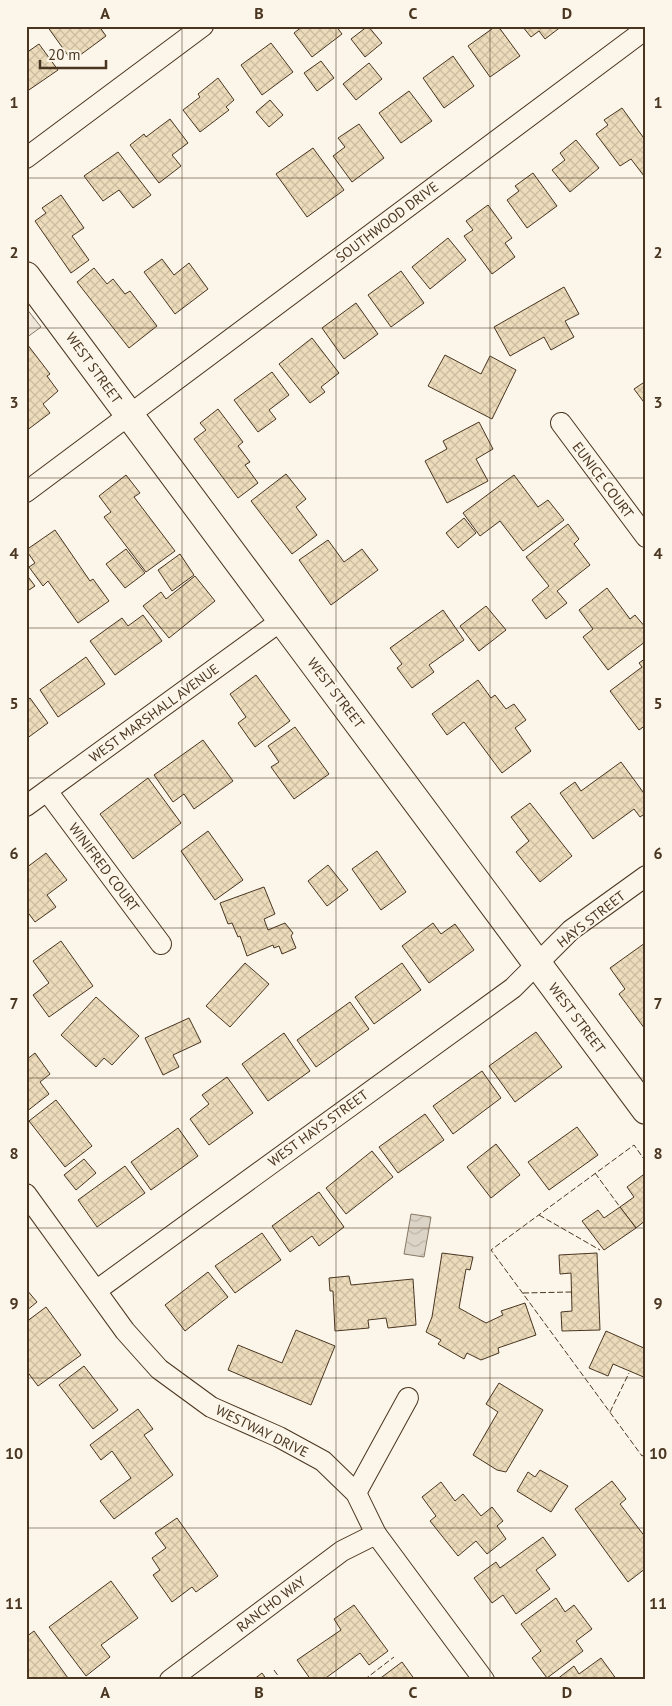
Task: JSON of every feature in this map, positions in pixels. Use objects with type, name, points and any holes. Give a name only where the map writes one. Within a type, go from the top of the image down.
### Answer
[{"type":"main road","name":"WEST STREET","points":[[26,276],[646,1110]]},
{"type":"street","points":[[26,158],[203,26]]},
{"type":"street","name":"SOUTHWOOD DRIVE","points":[[26,492],[646,30]]},
{"type":"street","name":"EUNICE COURT","points":[[561,423],[646,537]]},
{"type":"street","name":"WEST MARSHALL AVENUE","points":[[26,806],[282,620]]},
{"type":"street","name":"WINIFRED COURT","points":[[47,791],[161,944]]},
{"type":"street","name":"HAYS STREET","points":[[537,964],[571,930],[646,876]]},
{"type":"street","name":"WEST HAYS STREET","points":[[97,1290],[513,988],[537,964]]},
{"type":"street","name":"WESTWAY DRIVE","points":[[26,1194],[125,1331],[159,1368],[211,1407],[279,1437],[322,1461],[356,1493],[376,1534],[484,1680]]},
{"type":"street","points":[[356,1493],[408,1398]]},
{"type":"street","name":"RANCHO WAY","points":[[170,1680],[342,1551],[376,1534]]},
{"type":"green space","points":[[26,308],[41,327],[26,338]]},
{"type":"water","points":[[411,1214],[431,1217],[424,1257],[404,1254]]},
{"type":"building","points":[[47,26],[99,26],[106,36],[72,61]]},
{"type":"building","points":[[303,26],[336,26],[342,34],[312,57],[294,33]]},
{"type":"building","points":[[368,26],[382,43],[365,57],[351,39]]},
{"type":"building","points":[[498,26],[520,56],[490,77],[468,46]]},
{"type":"building","points":[[522,26],[562,26],[545,39],[539,31],[531,37]]},
{"type":"building","points":[[271,43],[293,72],[262,95],[241,65]]},
{"type":"building","points":[[39,44],[58,70],[26,92],[26,53]]},
{"type":"building","points":[[453,56],[474,86],[444,108],[423,78]]},
{"type":"building","points":[[321,61],[334,78],[317,91],[304,73]]},
{"type":"building","points":[[369,63],[382,79],[356,100],[343,84]]},
{"type":"building","points":[[218,78],[234,100],[226,107],[229,110],[200,132],[183,110],[200,97],[198,94]]},
{"type":"building","points":[[409,91],[432,121],[401,143],[379,113]]},
{"type":"building","points":[[270,100],[283,115],[269,127],[256,112]]},
{"type":"building","points":[[622,108],[643,137],[646,136],[646,175],[644,176],[631,159],[620,166],[596,134],[608,125],[604,120]]},
{"type":"building","points":[[170,119],[188,143],[172,155],[181,166],[159,183],[130,145],[144,134],[146,137]]},
{"type":"building","points":[[359,124],[384,158],[352,182],[333,156],[345,147],[338,138]]},
{"type":"building","points":[[576,140],[599,168],[570,192],[552,170],[565,160],[560,153]]},
{"type":"building","points":[[313,148],[344,190],[307,217],[276,174]]},
{"type":"building","points":[[118,152],[151,195],[133,208],[119,190],[103,201],[84,176]]},
{"type":"building","points":[[533,173],[557,206],[527,228],[507,200],[519,191],[515,186]]},
{"type":"building","points":[[61,195],[84,228],[72,236],[89,260],[71,273],[35,221],[46,213],[42,208]]},
{"type":"building","points":[[488,205],[512,238],[505,243],[515,257],[492,274],[464,236],[473,230],[466,221]]},
{"type":"building","points":[[448,238],[466,260],[430,289],[412,267]]},
{"type":"building","points":[[162,259],[174,275],[189,263],[208,289],[175,314],[144,272]]},
{"type":"building","points":[[94,268],[107,284],[113,279],[125,294],[130,291],[157,326],[129,348],[77,282]]},
{"type":"building","points":[[401,271],[424,303],[391,327],[368,295]]},
{"type":"building","points":[[564,287],[579,314],[565,321],[574,337],[551,350],[544,337],[510,356],[494,327]]},
{"type":"building","points":[[356,303],[378,334],[344,359],[322,328]]},
{"type":"building","points":[[312,338],[339,373],[321,387],[325,392],[310,403],[279,364]]},
{"type":"building","points":[[27,344],[50,374],[47,376],[58,391],[43,404],[50,413],[26,431]]},
{"type":"building","points":[[445,355],[481,374],[490,356],[516,370],[492,419],[428,386]]},
{"type":"building","points":[[272,372],[289,395],[269,410],[276,419],[258,432],[234,400]]},
{"type":"building","points":[[646,381],[646,405],[634,389]]},
{"type":"building","points":[[218,409],[243,442],[238,446],[250,462],[245,465],[258,483],[238,498],[194,439],[206,430],[200,423]]},
{"type":"building","points":[[479,422],[493,449],[476,459],[488,481],[447,503],[425,461],[447,449],[443,441]]},
{"type":"building","points":[[286,474],[306,499],[296,507],[317,535],[292,554],[251,501]]},
{"type":"building","points":[[126,475],[140,493],[134,497],[175,551],[146,572],[104,517],[111,512],[99,496]]},
{"type":"building","points":[[514,475],[538,507],[548,500],[564,520],[523,551],[500,521],[480,536],[463,513]]},
{"type":"building","points":[[464,518],[476,533],[458,548],[446,533]]},
{"type":"building","points":[[568,524],[579,539],[574,544],[590,565],[557,591],[567,603],[546,619],[532,600],[549,586],[526,557]]},
{"type":"building","points":[[55,530],[90,581],[93,579],[109,601],[78,623],[48,581],[43,586],[29,567],[35,563],[26,550]]},
{"type":"building","points":[[328,540],[344,562],[362,549],[378,570],[331,605],[299,560]]},
{"type":"building","points":[[126,549],[145,573],[125,588],[106,564]]},
{"type":"building","points":[[180,554],[194,575],[172,591],[158,570]]},
{"type":"building","points":[[26,574],[35,586],[26,592]]},
{"type":"building","points":[[195,576],[215,601],[169,638],[143,606],[161,592],[166,599]]},
{"type":"building","points":[[607,588],[630,619],[635,615],[646,628],[646,641],[608,670],[583,637],[593,629],[579,610]]},
{"type":"building","points":[[486,606],[506,630],[479,651],[460,626]]},
{"type":"building","points":[[443,610],[464,640],[429,665],[434,672],[412,688],[397,668],[402,664],[390,648]]},
{"type":"building","points":[[143,615],[162,641],[115,675],[90,641],[122,618],[128,626]]},
{"type":"building","points":[[86,657],[105,684],[58,717],[40,690]]},
{"type":"building","points":[[646,658],[646,725],[639,730],[610,691],[642,667],[639,663]]},
{"type":"building","points":[[256,675],[290,721],[255,747],[238,723],[246,717],[230,694]]},
{"type":"building","points":[[478,680],[491,698],[495,695],[506,709],[514,704],[526,720],[515,728],[531,751],[502,773],[464,722],[447,735],[432,714]]},
{"type":"building","points":[[30,698],[48,723],[26,739],[26,701]]},
{"type":"building","points":[[295,727],[329,774],[294,799],[271,767],[279,762],[268,746]]},
{"type":"building","points":[[203,740],[233,781],[194,809],[184,794],[173,802],[154,775]]},
{"type":"building","points":[[621,762],[646,796],[646,813],[640,817],[634,809],[593,839],[560,793],[575,782],[581,791]]},
{"type":"building","points":[[148,778],[181,823],[133,859],[100,814]]},
{"type":"building","points":[[530,803],[572,856],[540,882],[516,852],[529,841],[511,817]]},
{"type":"building","points":[[208,831],[243,880],[215,900],[181,851]]},
{"type":"building","points":[[377,851],[406,892],[381,910],[352,869]]},
{"type":"building","points":[[46,853],[67,880],[47,895],[56,907],[35,922],[26,910],[26,868]]},
{"type":"building","points":[[328,865],[348,890],[327,906],[308,881]]},
{"type":"building","points":[[264,887],[275,914],[264,919],[268,930],[285,923],[293,933],[291,936],[296,948],[282,954],[279,946],[274,948],[273,945],[247,956],[240,936],[238,937],[232,923],[228,924],[220,903]]},
{"type":"building","points":[[433,923],[441,934],[455,924],[474,950],[429,983],[402,946]]},
{"type":"building","points":[[61,941],[93,986],[49,1017],[33,995],[49,983],[33,961]]},
{"type":"building","points":[[645,943],[645,1029],[619,994],[625,989],[610,968]]},
{"type":"building","points":[[245,963],[269,984],[230,1027],[206,1006]]},
{"type":"building","points":[[402,963],[421,990],[374,1024],[355,997]]},
{"type":"building","points":[[96,997],[139,1036],[112,1065],[104,1058],[96,1067],[61,1035]]},
{"type":"building","points":[[350,1002],[369,1029],[316,1067],[297,1040]]},
{"type":"building","points":[[189,1018],[201,1042],[173,1055],[179,1067],[163,1075],[145,1038]]},
{"type":"building","points":[[536,1032],[562,1067],[515,1102],[489,1066]]},
{"type":"building","points":[[284,1033],[310,1071],[268,1101],[242,1064]]},
{"type":"building","points":[[35,1053],[50,1074],[40,1082],[49,1094],[26,1112],[26,1060]]},
{"type":"building","points":[[482,1071],[501,1098],[453,1134],[433,1106]]},
{"type":"building","points":[[227,1077],[253,1113],[209,1145],[190,1119],[209,1104],[202,1095]]},
{"type":"building","points":[[56,1100],[92,1146],[65,1167],[29,1121]]},
{"type":"building","points":[[425,1114],[444,1140],[398,1173],[379,1147]]},
{"type":"building","points":[[577,1127],[598,1155],[549,1190],[528,1162]]},
{"type":"building","points":[[178,1128],[198,1156],[151,1190],[131,1162]]},
{"type":"building","points":[[496,1144],[520,1175],[491,1198],[467,1167]]},
{"type":"building","points":[[372,1151],[393,1177],[346,1214],[326,1188]]},
{"type":"building","points":[[84,1159],[96,1173],[76,1190],[64,1175]]},
{"type":"building","points":[[125,1166],[145,1193],[97,1227],[78,1200]]},
{"type":"building","points":[[643,1175],[646,1180],[646,1220],[636,1228],[620,1207],[634,1197],[627,1187]]},
{"type":"building","points":[[319,1192],[344,1227],[319,1246],[312,1236],[290,1252],[272,1226]]},
{"type":"building","points":[[620,1207],[636,1228],[604,1250],[582,1221],[598,1210],[604,1218]]},
{"type":"building","points":[[262,1233],[281,1260],[235,1293],[215,1266]]},
{"type":"building","points":[[442,1253],[473,1257],[470,1270],[466,1269],[459,1308],[486,1323],[503,1315],[501,1311],[525,1303],[536,1335],[498,1348],[499,1353],[481,1360],[467,1353],[464,1359],[438,1344],[441,1340],[426,1332],[432,1317]]},
{"type":"building","points":[[597,1253],[600,1330],[562,1331],[561,1312],[572,1311],[571,1273],[560,1274],[559,1255]]},
{"type":"building","points":[[208,1272],[228,1297],[185,1331],[165,1305]]},
{"type":"building","points":[[349,1276],[351,1285],[413,1279],[416,1325],[388,1328],[386,1318],[368,1320],[369,1328],[335,1331],[333,1291],[330,1291],[329,1278]]},
{"type":"building","points":[[26,1289],[37,1302],[26,1311]]},
{"type":"building","points":[[46,1307],[81,1355],[38,1386],[26,1370],[26,1322]]},
{"type":"building","points":[[296,1330],[335,1346],[311,1405],[228,1370],[238,1345],[282,1363]]},
{"type":"building","points":[[606,1331],[646,1349],[646,1378],[613,1364],[608,1376],[589,1368]]},
{"type":"building","points":[[84,1366],[118,1410],[93,1429],[59,1385]]},
{"type":"building","points":[[499,1383],[543,1410],[506,1472],[497,1470],[473,1455],[498,1412],[486,1404]]},
{"type":"building","points":[[138,1409],[153,1429],[144,1435],[173,1475],[114,1519],[100,1501],[131,1478],[112,1451],[101,1460],[90,1445]]},
{"type":"building","points":[[540,1470],[568,1486],[551,1512],[517,1491],[528,1472],[535,1477]]},
{"type":"building","points":[[612,1481],[626,1499],[620,1504],[646,1538],[646,1568],[628,1582],[575,1509]]},
{"type":"building","points":[[441,1482],[455,1501],[463,1494],[481,1516],[492,1507],[503,1521],[497,1526],[506,1539],[487,1554],[476,1541],[458,1556],[430,1521],[436,1516],[422,1497]]},
{"type":"building","points":[[177,1518],[218,1576],[196,1592],[192,1587],[172,1602],[153,1575],[160,1570],[152,1558],[166,1548],[155,1533]]},
{"type":"building","points":[[543,1537],[556,1555],[536,1570],[550,1589],[516,1614],[503,1595],[492,1603],[474,1578],[496,1562],[500,1568]]},
{"type":"building","points":[[111,1581],[138,1618],[101,1645],[110,1657],[86,1676],[49,1627]]},
{"type":"building","points":[[556,1598],[565,1612],[574,1605],[592,1629],[576,1641],[583,1651],[547,1678],[532,1658],[541,1651],[521,1624]]},
{"type":"building","points":[[354,1605],[388,1651],[369,1665],[360,1653],[323,1680],[311,1680],[297,1660],[341,1630],[334,1619]]},
{"type":"building","points":[[34,1631],[68,1678],[66,1680],[26,1680],[26,1637]]},
{"type":"building","points":[[601,1658],[617,1680],[556,1680],[574,1666],[579,1674]]},
{"type":"building","points":[[402,1662],[415,1680],[378,1680]]},
{"type":"building","points":[[262,1673],[267,1680],[253,1680]]},
{"type":"fence","points":[[646,1162],[634,1145],[491,1250],[642,1456],[646,1454]]},
{"type":"fence","points":[[595,1173],[620,1207]]},
{"type":"fence","points":[[539,1215],[600,1250]]},
{"type":"fence","points":[[523,1293],[571,1292]]},
{"type":"fence","points":[[610,1412],[629,1373]]},
{"type":"fence","points":[[364,1680],[394,1657]]},
{"type":"fence","points":[[274,1670],[281,1680]]}]
